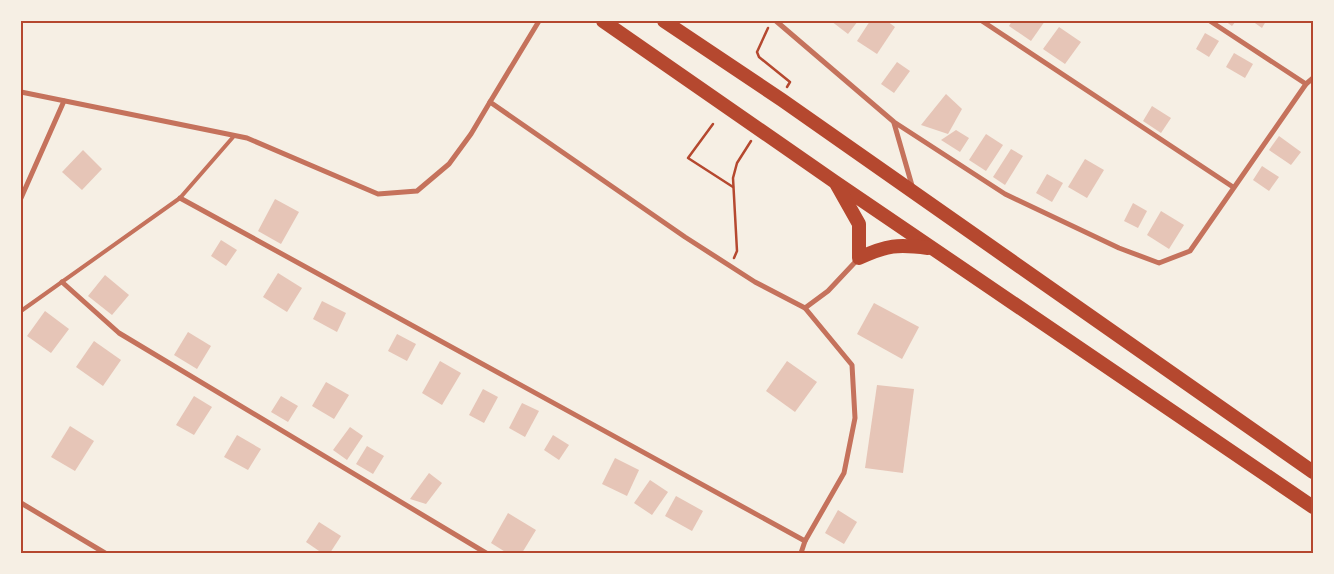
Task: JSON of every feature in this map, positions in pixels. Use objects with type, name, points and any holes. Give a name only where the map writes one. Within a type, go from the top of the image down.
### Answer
[{"type":"highway","points":[[603,21],[933,249],[1313,506]]},
{"type":"highway","points":[[664,21],[782,100],[1313,472]]},
{"type":"highway","points":[[835,182],[859,224],[859,258],[877,250],[903,244],[933,249]]},
{"type":"street","points":[[21,92],[247,138],[378,194],[417,191],[449,164],[471,134],[539,21]]},
{"type":"street","points":[[776,21],[894,122],[1005,194],[1119,248],[1159,263],[1190,251],[1306,84],[1313,78]]},
{"type":"street","points":[[982,21],[1234,187]]},
{"type":"street","points":[[1210,21],[1306,84]]},
{"type":"street","points":[[21,198],[64,101]]},
{"type":"street","points":[[490,102],[732,267],[755,282],[804,308],[852,365],[855,418],[844,473],[804,541],[801,553]]},
{"type":"street","points":[[894,122],[915,193]]},
{"type":"street","points":[[180,198],[804,541]]},
{"type":"street","points":[[804,308],[828,291],[859,258]]},
{"type":"street","points":[[62,282],[119,333],[486,553]]},
{"type":"street","points":[[21,503],[105,553]]},
{"type":"lane","points":[[21,311],[180,198],[234,136]]},
{"type":"path","points":[[771,21],[757,52],[759,57],[790,82]]},
{"type":"path","points":[[713,124],[688,158],[733,187]]},
{"type":"path","points":[[732,267],[736,251],[733,178],[737,163]]},
{"type":"building","points":[[831,21],[858,21],[848,34]]},
{"type":"building","points":[[870,21],[887,21],[895,27],[877,54],[857,41]]},
{"type":"building","points":[[1012,21],[1045,21],[1031,41],[1009,26]]},
{"type":"building","points":[[1225,21],[1236,21],[1232,26]]},
{"type":"building","points":[[1252,21],[1266,21],[1262,28]]},
{"type":"building","points":[[1059,27],[1081,42],[1065,64],[1043,49]]},
{"type":"building","points":[[1205,33],[1219,41],[1209,57],[1196,49]]},
{"type":"building","points":[[1234,53],[1253,64],[1245,78],[1226,67]]},
{"type":"building","points":[[897,62],[910,71],[894,93],[881,84]]},
{"type":"building","points":[[946,94],[962,109],[948,134],[921,125]]},
{"type":"building","points":[[1152,106],[1171,118],[1161,133],[1143,121]]},
{"type":"building","points":[[956,130],[969,138],[960,152],[941,140]]},
{"type":"building","points":[[986,134],[1003,145],[986,171],[969,160]]},
{"type":"building","points":[[1279,136],[1301,152],[1291,165],[1269,150]]},
{"type":"building","points":[[1011,149],[1023,156],[1005,185],[993,177]]},
{"type":"building","points":[[83,150],[102,169],[82,190],[62,172]]},
{"type":"building","points":[[1085,159],[1104,170],[1087,198],[1068,187]]},
{"type":"building","points":[[1262,166],[1279,177],[1269,191],[1253,180]]},
{"type":"building","points":[[1047,174],[1063,183],[1052,202],[1036,193]]},
{"type":"building","points":[[275,199],[299,212],[281,244],[258,231]]},
{"type":"building","points":[[1133,203],[1147,211],[1138,228],[1124,221]]},
{"type":"building","points":[[1161,211],[1184,225],[1169,249],[1147,235]]},
{"type":"building","points":[[221,240],[237,250],[226,266],[211,256]]},
{"type":"building","points":[[278,273],[302,288],[287,312],[263,297]]},
{"type":"building","points":[[105,275],[129,295],[112,315],[88,296]]},
{"type":"building","points":[[322,301],[346,313],[337,332],[313,319]]},
{"type":"building","points":[[874,303],[919,327],[902,359],[857,334]]},
{"type":"building","points":[[45,311],[69,329],[51,353],[27,336]]},
{"type":"building","points":[[188,332],[211,346],[197,369],[174,355]]},
{"type":"building","points":[[397,334],[416,344],[407,361],[388,351]]},
{"type":"building","points":[[94,341],[121,360],[103,386],[76,367]]},
{"type":"building","points":[[440,361],[461,373],[442,405],[422,393]]},
{"type":"building","points":[[787,361],[817,382],[795,412],[766,391]]},
{"type":"building","points":[[326,382],[349,395],[334,419],[312,406]]},
{"type":"building","points":[[877,385],[914,389],[903,473],[865,468]]},
{"type":"building","points":[[483,389],[498,397],[484,423],[469,415]]},
{"type":"building","points":[[194,396],[212,407],[194,435],[176,425]]},
{"type":"building","points":[[281,396],[298,406],[288,422],[271,412]]},
{"type":"building","points":[[522,403],[539,411],[525,437],[509,428]]},
{"type":"building","points":[[70,426],[94,441],[75,471],[51,457]]},
{"type":"building","points":[[350,427],[363,436],[347,460],[333,450]]},
{"type":"building","points":[[237,435],[261,449],[248,470],[224,457]]},
{"type":"building","points":[[553,435],[569,445],[559,460],[544,450]]},
{"type":"building","points":[[367,446],[384,456],[373,474],[356,464]]},
{"type":"building","points":[[615,458],[639,470],[627,496],[602,484]]},
{"type":"building","points":[[429,473],[442,483],[426,504],[410,499]]},
{"type":"building","points":[[650,480],[668,492],[652,515],[634,503]]},
{"type":"building","points":[[676,496],[703,511],[692,531],[665,516]]},
{"type":"building","points":[[838,510],[857,522],[844,544],[825,533]]},
{"type":"building","points":[[508,513],[536,530],[522,553],[507,553],[491,543]]},
{"type":"building","points":[[319,522],[341,536],[330,553],[322,553],[306,542]]}]
